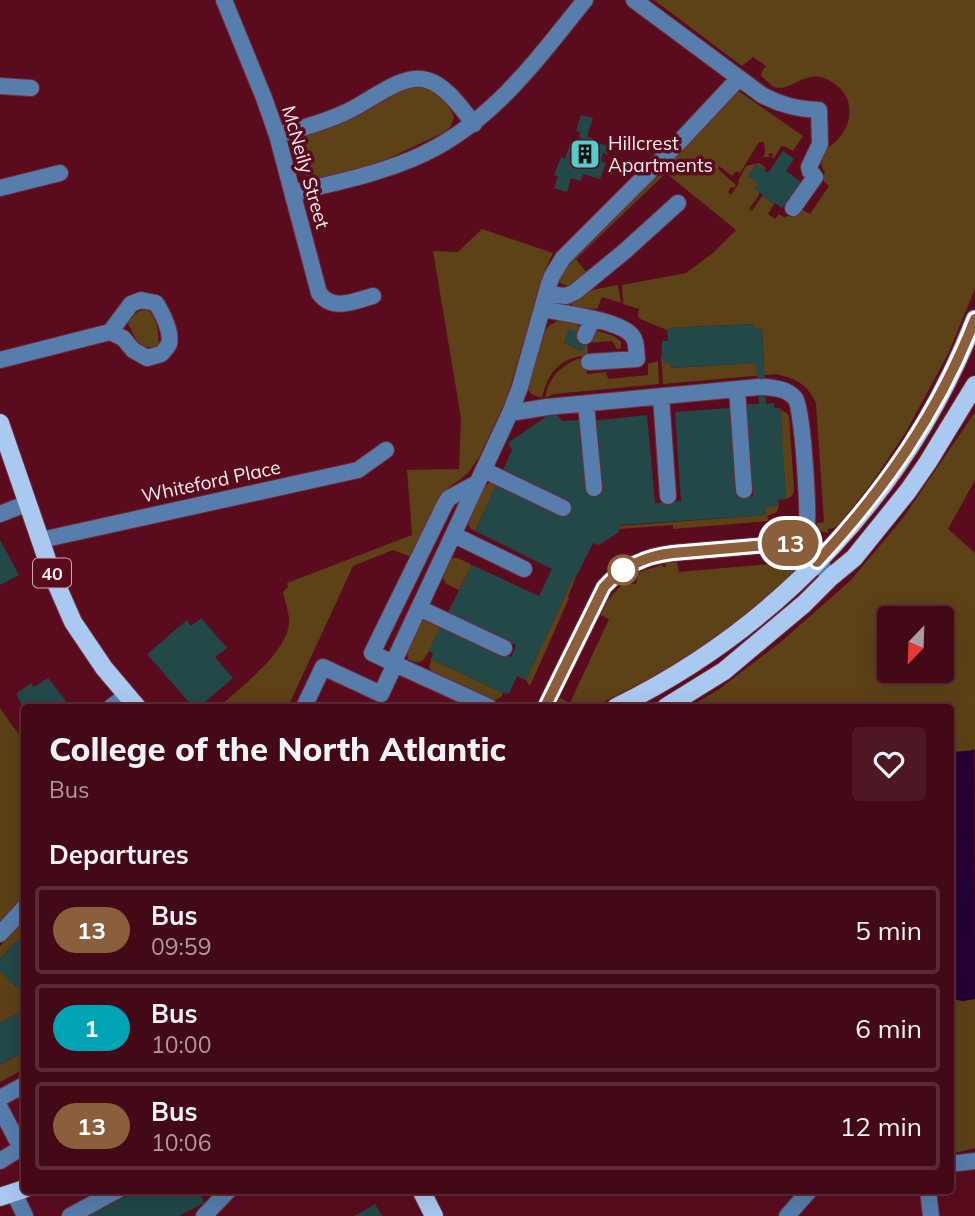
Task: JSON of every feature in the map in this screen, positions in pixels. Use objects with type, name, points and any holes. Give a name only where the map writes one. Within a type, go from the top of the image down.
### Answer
[{"type":"main road","points":[[622,704],[704,657],[795,586],[866,508],[898,464],[934,406],[961,354],[975,319]]},
{"type":"main road","points":[[671,704],[723,671],[804,604],[854,558],[928,462],[975,386]]},
{"type":"main road","name":"40","points":[[0,423],[52,574],[73,622],[104,668],[132,701]]},
{"type":"main road","points":[[423,1194],[434,1216]]},
{"type":"street","name":"McNeily Street","points":[[224,0],[277,135],[318,293],[329,303],[337,304],[373,296]]},
{"type":"street","points":[[293,193],[337,183],[412,159],[474,124],[521,78],[584,0]]},
{"type":"street","points":[[634,0],[762,95],[781,105],[819,110],[820,144],[809,167],[815,177],[793,208]]},
{"type":"street","points":[[277,135],[341,115],[400,82],[418,78],[443,89],[474,124]]},
{"type":"street","points":[[305,704],[323,667],[381,694],[510,413],[552,276],[563,258],[738,79]]},
{"type":"street","points":[[0,86],[31,88]]},
{"type":"street","points":[[0,188],[60,173]]},
{"type":"street","points":[[544,302],[575,292],[678,203]]},
{"type":"street","points":[[544,302],[616,326],[635,338],[636,359],[589,362]]},
{"type":"street","points":[[585,336],[592,318]]},
{"type":"street","points":[[0,360],[110,332]]},
{"type":"street","points":[[510,413],[737,389],[761,387],[783,390],[795,398],[800,416],[807,513],[804,541],[817,562],[831,577]]},
{"type":"street","points":[[737,389],[744,490]]},
{"type":"street","points":[[661,396],[668,496]]},
{"type":"street","points":[[586,404],[594,488]]},
{"type":"street","name":"Whiteford Place","points":[[41,540],[358,470],[386,450]]},
{"type":"street","points":[[480,477],[563,508]]},
{"type":"street","points":[[480,477],[449,498],[445,504],[372,653],[482,704]]},
{"type":"street","points":[[0,514],[28,503]]},
{"type":"street","points":[[454,535],[524,569]]},
{"type":"street","points":[[546,704],[598,597],[609,581],[628,567],[655,555],[804,541]]},
{"type":"street","points":[[419,608],[504,648]]},
{"type":"street","points":[[0,934],[21,911]]},
{"type":"street","points":[[0,1098],[21,1087]]},
{"type":"street","points":[[0,1108],[21,1144]]},
{"type":"street","points":[[0,1161],[21,1148]]},
{"type":"street","points":[[954,1164],[975,1161]]},
{"type":"street","points":[[13,1193],[25,1216]]},
{"type":"street","points":[[70,1216],[111,1194]]},
{"type":"street","points":[[204,1216],[225,1194]]},
{"type":"street","points":[[787,1216],[806,1194]]},
{"type":"street","points":[[928,1194],[930,1216]]},
{"type":"shaded area","points":[[654,0],[975,0],[975,289],[948,354],[906,432],[871,484],[841,522],[828,529],[828,533],[820,531],[816,525],[824,522],[816,403],[805,387],[796,380],[776,374],[663,384],[661,355],[670,363],[671,368],[756,363],[756,366],[764,366],[762,328],[754,329],[753,324],[667,330],[640,319],[639,309],[623,304],[622,285],[686,273],[713,253],[736,230],[666,173],[576,259],[586,272],[582,278],[572,287],[558,280],[563,268],[737,92],[803,136],[793,151],[781,146],[774,158],[771,153],[768,154],[770,157],[763,157],[764,142],[759,142],[740,173],[736,171],[732,176],[719,166],[718,169],[736,185],[728,192],[731,195],[746,166],[759,163],[765,170],[756,165],[748,176],[758,183],[759,195],[749,209],[752,211],[762,196],[774,204],[768,214],[775,219],[779,214],[785,218],[794,217],[798,209],[810,214],[829,186],[821,179],[825,173],[821,158],[824,151],[837,141],[844,131],[849,116],[848,100],[839,87],[815,76],[781,88],[774,87],[761,76],[766,66],[753,57],[742,66]]},
{"type":"shaded area","points":[[410,86],[427,88],[446,103],[454,118],[445,132],[385,160],[343,174],[312,180],[302,174],[296,156],[297,139],[348,119]]},
{"type":"shaded area","points":[[482,229],[553,253],[545,270],[507,398],[479,457],[468,473],[449,487],[416,559],[393,550],[353,566],[289,704],[222,704],[261,669],[280,647],[289,624],[283,592],[288,587],[287,583],[412,535],[407,470],[459,469],[461,418],[433,251],[458,252]]},
{"type":"shaded area","points":[[618,285],[621,303],[602,297],[597,309],[576,308],[570,303],[590,289]]},
{"type":"shaded area","points":[[144,309],[150,311],[157,325],[159,344],[154,348],[140,344],[129,325],[132,316]]},
{"type":"shaded area","points":[[561,319],[575,322],[580,328],[579,334],[569,330],[564,343],[582,351],[588,337],[595,330],[614,336],[621,342],[621,348],[617,349],[612,341],[587,343],[586,356],[562,363],[551,374],[542,398],[531,394],[528,389],[543,332]]},
{"type":"shaded area","points":[[577,359],[585,359],[587,374],[606,372],[608,379],[648,375],[648,364],[658,361],[659,384],[554,394],[545,398],[549,384],[556,374]]},
{"type":"shaded area","points":[[780,409],[789,417],[794,489],[792,496],[786,499]]},
{"type":"shaded area","points":[[975,412],[975,480],[948,529],[975,553],[975,750],[954,752],[954,704],[694,704],[718,690],[782,641],[851,580],[903,518]]},
{"type":"shaded area","points":[[492,481],[498,481],[475,531],[467,521],[483,488]]},
{"type":"shaded area","points":[[779,505],[777,512],[767,516],[769,521],[673,529],[673,525],[619,529],[619,526],[766,515],[766,507]]},
{"type":"shaded area","points":[[795,553],[800,557],[796,571],[763,602],[696,651],[651,678],[599,704],[557,704],[560,698],[570,703],[609,619],[599,614],[611,596],[626,581],[636,584],[639,572],[662,565],[666,567],[665,563],[677,562],[679,572],[771,564],[770,554]]},
{"type":"shaded area","points":[[453,558],[472,565],[459,590],[446,584],[442,576],[448,561]]},
{"type":"shaded area","points":[[573,578],[575,579],[569,598],[530,686],[526,680]]},
{"type":"shaded area","points":[[426,620],[441,625],[426,656],[420,662],[415,662],[408,659],[407,652],[419,625]]},
{"type":"shaded area","points":[[431,659],[503,693],[501,697],[494,701],[433,672],[429,668]]},
{"type":"shaded area","points":[[0,708],[21,738],[21,901],[0,925]]},
{"type":"shaded area","points":[[974,749],[975,999],[962,1001],[954,999],[954,752]]},
{"type":"shaded area","points":[[21,922],[21,936],[0,959],[0,946]]},
{"type":"shaded area","points":[[0,971],[21,989],[21,1012],[0,1023]]},
{"type":"shaded area","points":[[954,999],[975,999],[975,1148],[954,1153]]},
{"type":"shaded area","points":[[21,1054],[21,1071],[0,1082],[0,1065]]},
{"type":"building","name":"Hillcrest Apartments","points":[[581,115],[593,118],[587,137],[611,147],[608,155],[603,153],[601,161],[606,163],[600,179],[583,174],[581,181],[571,178],[567,192],[554,188],[558,176],[554,175],[561,157],[565,159],[570,143],[578,145],[581,137],[580,132],[576,131]]},
{"type":"building","points":[[783,151],[794,159],[786,171],[801,182],[782,208],[754,189],[758,183],[748,176],[756,164],[768,173]]},
{"type":"building","points":[[754,324],[754,329],[762,328],[766,404],[774,403],[774,408],[780,408],[786,499],[778,500],[779,505],[766,507],[766,515],[619,525],[619,532],[599,545],[593,543],[575,579],[573,578],[526,680],[517,676],[509,694],[431,659],[433,653],[429,651],[441,625],[511,657],[516,645],[447,614],[472,565],[539,596],[552,569],[475,531],[512,450],[508,443],[554,411],[562,421],[579,420],[587,493],[599,491],[591,421],[647,415],[655,503],[681,501],[675,412],[730,408],[737,497],[753,496],[746,404],[759,404],[756,363],[671,368],[670,363],[663,363],[661,347],[662,341],[668,341],[667,328]]},
{"type":"building","points":[[569,329],[588,337],[583,351],[564,343]]},
{"type":"building","points":[[0,540],[19,575],[0,585]]},
{"type":"building","points":[[201,618],[227,648],[215,657],[233,678],[203,704],[190,704],[147,654],[187,620],[191,626]]},
{"type":"building","points":[[48,678],[67,704],[21,704],[16,694],[31,683],[34,687]]},
{"type":"building","points":[[21,936],[20,990],[0,971],[0,959]]},
{"type":"building","points":[[21,1012],[21,1054],[0,1065],[0,1023]]},
{"type":"building","points":[[129,1194],[200,1194],[204,1203],[179,1216],[87,1216]]},
{"type":"building","points":[[375,1204],[382,1216],[354,1216]]},
{"type":"bus line","name":"13","points":[[546,704],[604,587],[618,573],[639,561],[655,555],[804,541],[817,562],[866,508],[898,464],[948,380],[975,319]]},
{"type":"place","name":"Hillcrest Apartments","points":[[585,154]]}]
